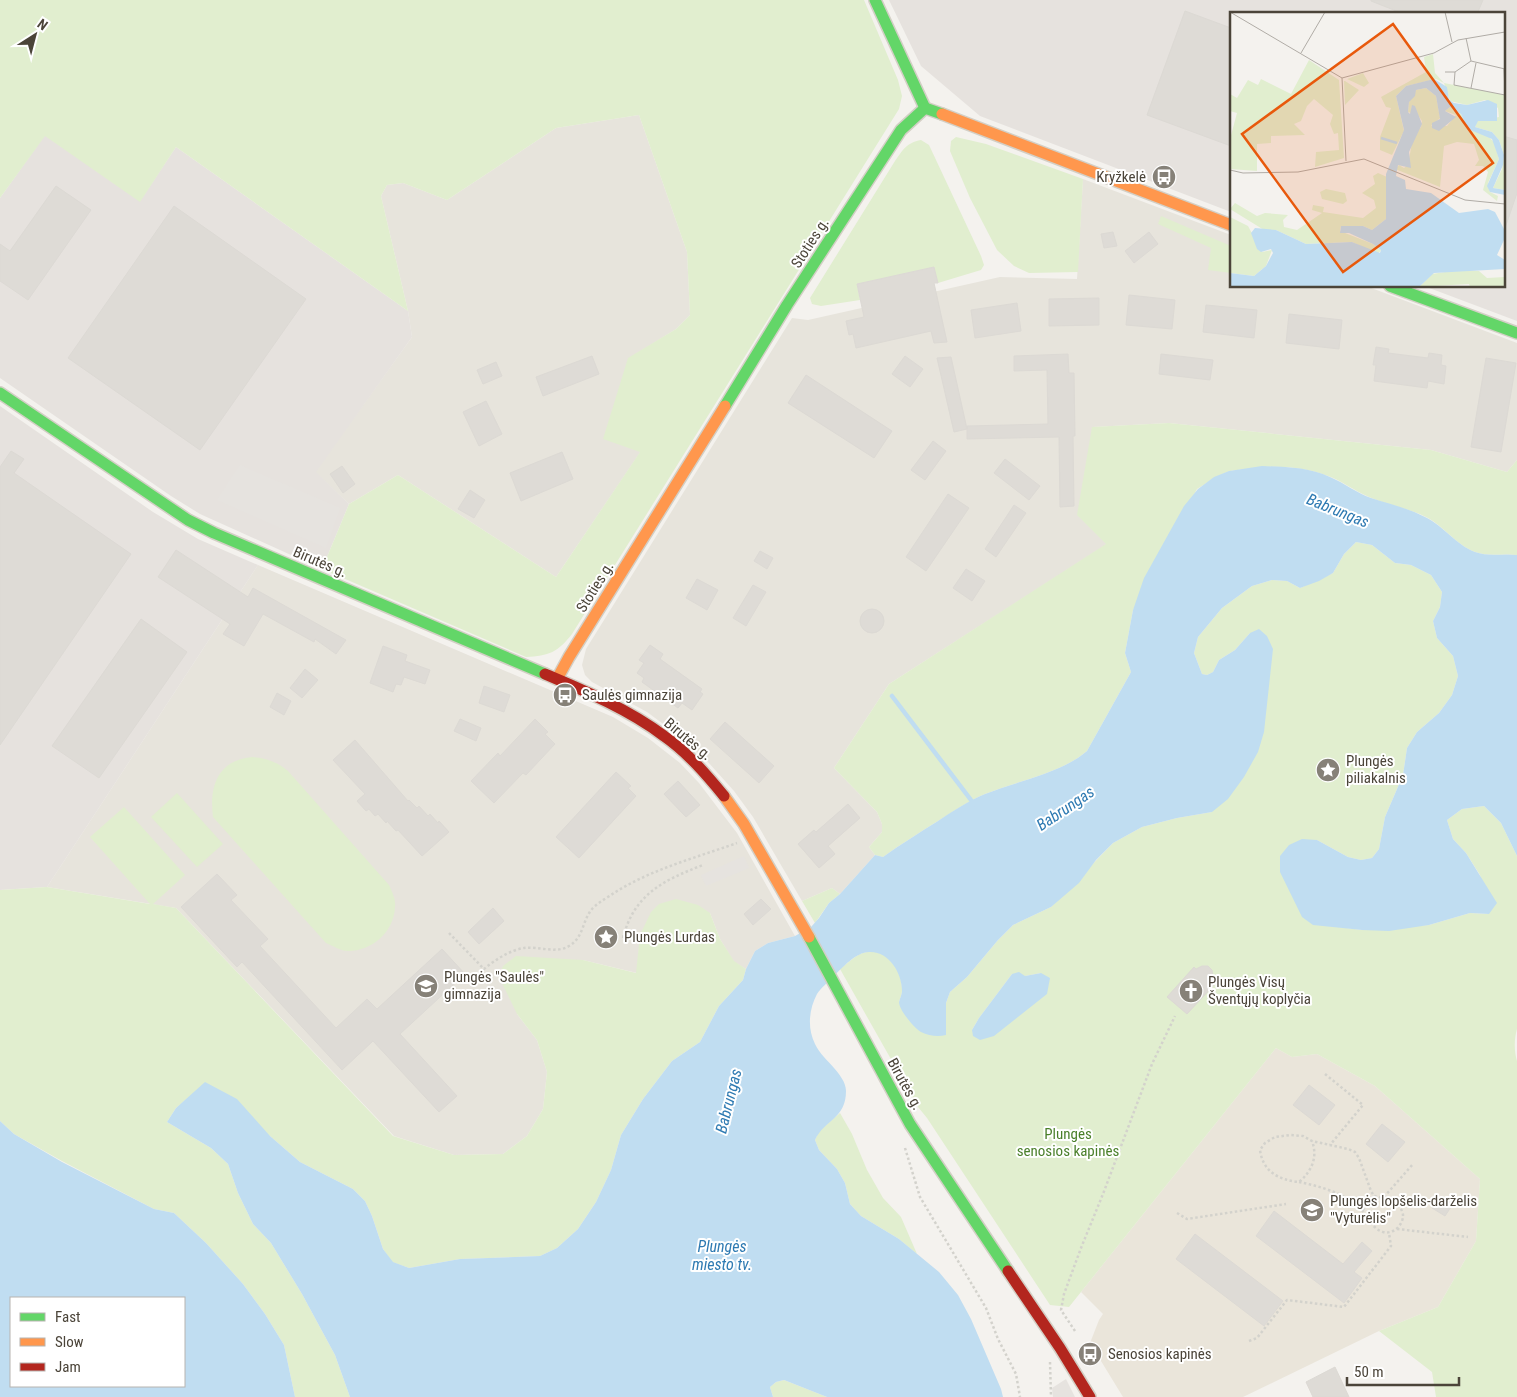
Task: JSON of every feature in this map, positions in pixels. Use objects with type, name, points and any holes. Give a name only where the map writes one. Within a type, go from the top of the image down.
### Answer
[{"type":"main road","points":[[875,0],[924,108],[1230,225]]},
{"type":"main road","name":"Stoties g.","points":[[557,679],[793,297],[901,130],[924,108]]},
{"type":"main road","points":[[1395,288],[1517,333]]},
{"type":"main road","name":"Birutės g.","points":[[0,394],[188,520],[214,533],[557,679],[635,716],[665,736],[684,752],[708,776],[744,824],[792,906],[910,1124],[1060,1348],[1090,1397]]},
{"type":"path","points":[[449,933],[484,969],[492,962],[515,950],[525,948],[559,950],[569,946],[580,936],[585,921],[594,907],[634,881],[666,867],[739,842]]},
{"type":"path","points":[[623,938],[634,912],[658,886],[672,877],[703,865]]},
{"type":"path","points":[[1075,1331],[1061,1310],[1064,1294],[1152,1064],[1174,1016]]},
{"type":"path","points":[[1325,1074],[1363,1105],[1330,1145]]},
{"type":"path","points":[[1275,1136],[1303,1136],[1312,1141],[1355,1152],[1374,1196],[1393,1202],[1402,1214],[1402,1222],[1396,1229],[1389,1233],[1382,1232],[1374,1227],[1357,1205],[1331,1191],[1277,1177],[1261,1159],[1260,1150],[1275,1136]]},
{"type":"path","points":[[903,1141],[920,1197],[986,1308],[998,1340],[1016,1374],[1020,1397]]},
{"type":"path","points":[[1299,1182],[1310,1170],[1315,1159],[1315,1149],[1312,1141]]},
{"type":"path","points":[[1384,1198],[1413,1164]]},
{"type":"path","points":[[1362,1211],[1374,1196]]},
{"type":"path","points":[[1178,1213],[1187,1219],[1286,1204]]},
{"type":"path","points":[[1396,1229],[1468,1237]]},
{"type":"path","points":[[1249,1341],[1257,1338],[1287,1300],[1344,1307],[1391,1246],[1389,1233]]},
{"type":"path","points":[[1051,1397],[1049,1359],[1060,1348]]},
{"type":"shaded area","points":[[889,0],[1517,0],[1517,321],[1429,288],[1504,288],[1504,12],[1230,12],[1230,212],[980,116],[921,66]]},
{"type":"shaded area","points":[[639,115],[687,252],[690,315],[676,329],[628,359],[641,451],[556,577],[398,475],[349,504],[315,472],[412,337],[408,311],[381,196],[387,185],[403,183],[447,200],[556,128]]},
{"type":"shaded area","points":[[45,135],[140,201],[176,147],[408,311],[412,337],[316,472],[349,504],[322,569],[200,514],[0,378],[0,198]]},
{"type":"shaded area","points":[[1083,179],[1230,235],[1230,288],[1371,288],[1517,343],[1517,460],[1507,472],[1431,450],[1169,423],[1093,427],[1107,544],[889,684],[834,768],[877,812],[882,824],[882,832],[869,847],[875,855],[840,894],[832,888],[802,901],[753,817],[734,791],[708,762],[674,732],[647,712],[592,682],[585,675],[582,665],[586,649],[792,318],[808,320],[1000,277],[1077,279]]},
{"type":"shaded area","points":[[0,406],[153,512],[198,539],[258,565],[47,887],[0,890]]},
{"type":"shaded area","points":[[240,465],[340,508],[326,548],[217,500]]},
{"type":"shaded area","points":[[258,565],[613,717],[648,738],[680,763],[699,783],[737,833],[795,936],[768,943],[755,951],[746,969],[734,962],[720,939],[710,913],[640,935],[637,973],[583,960],[517,1014],[537,1040],[547,1072],[543,1109],[527,1136],[503,1154],[454,1155],[394,1136],[176,908],[47,887]]},
{"type":"shaded area","points":[[744,856],[749,868],[706,886],[701,875]]},
{"type":"shaded area","name":"Plungės lopšelis-darželis \"Vyturėlis\"","points":[[1276,1048],[1292,1057],[1317,1054],[1375,1086],[1480,1179],[1476,1241],[1438,1307],[1379,1331],[1243,1397],[1123,1397],[1090,1343],[1103,1314],[1081,1292]]},
{"type":"shaded area","points":[[1066,1379],[1075,1397],[1053,1397],[1052,1388]]},
{"type":"green space","points":[[0,0],[864,0],[898,80],[902,96],[899,109],[572,634],[552,652],[541,656],[526,657],[322,569],[349,504],[398,475],[556,577],[640,452],[603,439],[628,358],[676,329],[690,315],[687,252],[639,115],[556,128],[447,200],[403,183],[387,185],[381,196],[408,311],[176,147],[140,202],[45,136],[0,198]]},
{"type":"green space","points":[[956,137],[986,144],[1083,179],[1078,272],[1029,273],[1014,266],[997,250],[970,198],[950,151],[951,141]]},
{"type":"green space","points":[[921,140],[929,145],[981,256],[984,265],[981,270],[938,283],[934,267],[857,284],[860,300],[821,306],[812,304],[810,298],[895,161],[908,145]]},
{"type":"green space","points":[[1161,216],[1230,246],[1230,273],[1208,270],[1211,248],[1158,224]]},
{"type":"green space","points":[[1169,423],[1431,450],[1507,472],[1517,460],[1517,555],[1475,552],[1462,545],[1439,525],[1426,517],[1369,497],[1328,476],[1308,470],[1277,467],[1229,471],[1197,489],[1133,610],[1125,653],[1131,672],[1087,751],[1077,759],[1052,771],[979,797],[883,857],[875,855],[869,847],[882,832],[882,824],[877,812],[834,768],[889,684],[1106,544],[1077,515],[1092,427]]},
{"type":"green space","name":"Plungės senosios kapinės","points":[[1356,542],[1372,545],[1395,563],[1411,565],[1431,575],[1442,592],[1440,607],[1433,621],[1437,638],[1453,656],[1458,676],[1452,695],[1439,713],[1417,732],[1407,748],[1403,775],[1385,817],[1379,849],[1372,858],[1361,860],[1348,857],[1317,840],[1339,927],[1362,930],[1429,925],[1470,913],[1489,914],[1480,875],[1466,853],[1453,839],[1447,820],[1462,809],[1484,806],[1501,823],[1517,856],[1517,1029],[1515,1053],[1517,1061],[1517,1397],[1436,1397],[1432,1372],[1379,1331],[1438,1307],[1476,1241],[1480,1179],[1375,1086],[1317,1054],[1292,1057],[1276,1048],[1069,1307],[1050,1305],[918,1107],[840,969],[856,956],[867,952],[875,952],[888,958],[897,969],[902,984],[899,1002],[946,1035],[946,1003],[950,992],[967,977],[1013,925],[1051,907],[1113,843],[1142,827],[1212,812],[1250,633],[1235,650],[1219,660],[1213,672],[1207,675],[1202,674],[1194,653],[1198,637],[1222,608],[1252,586],[1272,580],[1287,581],[1300,588],[1333,573],[1344,554]],"holes":[[[1041,973],[972,1030],[1012,974],[1025,976]]]},
{"type":"green space","points":[[252,757],[272,761],[288,771],[389,885],[395,901],[394,916],[386,932],[373,944],[365,948],[348,951],[326,943],[213,817],[213,795],[218,776],[231,763]]},
{"type":"green space","points":[[177,793],[223,844],[197,867],[151,817]]},
{"type":"green space","points":[[124,807],[185,875],[153,904],[176,908],[393,1136],[454,1155],[503,1154],[527,1136],[543,1109],[547,1072],[537,1040],[517,1014],[499,977],[503,966],[516,956],[583,960],[636,973],[640,935],[651,912],[659,904],[676,899],[698,905],[710,913],[720,939],[734,961],[746,969],[743,980],[719,1006],[700,1042],[672,1061],[643,1099],[621,1135],[611,1170],[596,1202],[578,1229],[557,1248],[540,1256],[460,1259],[409,1268],[392,1262],[383,1249],[365,1201],[353,1189],[300,1162],[270,1136],[190,1096],[176,1108],[167,1122],[211,1148],[228,1164],[238,1193],[253,1224],[271,1243],[302,1294],[335,1355],[350,1397],[295,1397],[284,1345],[265,1314],[243,1284],[206,1243],[174,1213],[154,1209],[62,1161],[14,1134],[0,1121],[0,890],[47,887],[150,904],[90,837]]},
{"type":"green space","points":[[832,888],[840,894],[829,903],[815,923],[802,901]]},
{"type":"green space","points":[[840,1113],[852,1134],[867,1170],[883,1198],[901,1217],[917,1254],[899,1239],[861,1216],[850,1204],[845,1183],[837,1169],[819,1150],[815,1140],[819,1131]]},
{"type":"green space","points":[[784,1380],[827,1397],[773,1397],[770,1387],[776,1382]]},
{"type":"water","name":"Plungės miesto tv.","points":[[1262,466],[1314,471],[1335,479],[1366,496],[1425,517],[1462,545],[1475,552],[1517,555],[1517,856],[1501,823],[1484,806],[1462,809],[1447,820],[1453,839],[1466,853],[1497,903],[1489,914],[1470,913],[1429,925],[1389,931],[1313,925],[1302,917],[1280,872],[1280,856],[1289,845],[1302,839],[1317,840],[1348,857],[1361,860],[1372,858],[1379,849],[1385,817],[1403,775],[1407,748],[1417,732],[1439,713],[1452,695],[1458,676],[1453,656],[1437,638],[1433,621],[1440,607],[1442,592],[1431,575],[1411,565],[1395,563],[1372,545],[1356,542],[1344,554],[1333,573],[1319,581],[1300,588],[1287,581],[1272,580],[1252,586],[1222,608],[1198,637],[1194,653],[1202,674],[1207,675],[1213,672],[1219,660],[1235,650],[1250,633],[1259,629],[1267,636],[1273,649],[1264,732],[1258,752],[1244,777],[1228,799],[1212,812],[1142,827],[1113,843],[1096,860],[1079,883],[1051,907],[1013,925],[967,977],[950,992],[946,1003],[946,1035],[934,1036],[924,1033],[911,1023],[904,1014],[899,1002],[902,991],[897,970],[888,959],[876,953],[864,953],[849,961],[820,990],[814,1000],[810,1019],[812,1038],[819,1051],[842,1078],[846,1091],[843,1108],[824,1127],[815,1140],[819,1150],[837,1169],[845,1183],[850,1204],[861,1216],[899,1239],[939,1272],[958,1295],[971,1319],[1003,1397],[827,1397],[784,1380],[776,1382],[770,1387],[773,1397],[350,1397],[335,1355],[302,1294],[271,1243],[253,1224],[238,1193],[228,1164],[211,1148],[167,1122],[176,1108],[205,1082],[237,1099],[270,1136],[300,1162],[353,1189],[365,1201],[383,1249],[393,1262],[409,1268],[460,1259],[540,1256],[557,1248],[578,1229],[596,1202],[611,1170],[621,1135],[643,1099],[672,1061],[700,1042],[719,1006],[743,980],[755,951],[768,943],[795,936],[811,927],[829,903],[840,894],[875,855],[883,857],[955,810],[979,797],[1052,771],[1077,759],[1087,751],[1131,672],[1125,653],[1133,610],[1144,578],[1184,506],[1198,489],[1214,477],[1229,471]]},
{"type":"water","points":[[1019,972],[1025,976],[1041,973],[1050,978],[1047,994],[994,1036],[980,1040],[973,1036],[972,1030],[979,1018],[1012,974]]},
{"type":"water","points":[[0,1121],[14,1134],[62,1162],[154,1209],[174,1213],[206,1243],[243,1284],[265,1314],[284,1345],[295,1397],[0,1397]]},
{"type":"building","points":[[1483,0],[1478,12],[1399,12],[1371,1]]},
{"type":"building","points":[[1185,11],[1230,28],[1230,146],[1147,115]]},
{"type":"building","points":[[1504,136],[1517,140],[1517,193],[1505,228]]},
{"type":"building","points":[[56,186],[91,210],[28,300],[0,281],[0,244],[10,251]]},
{"type":"building","points":[[174,206],[306,299],[200,450],[68,358]]},
{"type":"building","points":[[1113,232],[1117,246],[1104,248],[1101,234]]},
{"type":"building","points":[[1149,232],[1158,244],[1134,263],[1125,251]]},
{"type":"building","points":[[934,267],[938,283],[934,283],[947,342],[934,343],[931,331],[856,348],[853,334],[849,335],[846,321],[864,317],[857,284]]},
{"type":"building","points":[[1129,295],[1175,300],[1172,329],[1126,325]]},
{"type":"building","points":[[1099,298],[1099,325],[1049,326],[1049,299]]},
{"type":"building","points":[[1017,303],[1021,331],[975,338],[971,310]]},
{"type":"building","points":[[1206,305],[1257,310],[1254,338],[1203,332]]},
{"type":"building","points":[[1289,314],[1342,320],[1339,349],[1286,343]]},
{"type":"building","points":[[1376,347],[1389,349],[1388,353],[1428,358],[1429,353],[1442,355],[1441,365],[1446,366],[1444,384],[1428,381],[1427,388],[1374,381],[1376,365],[1373,365]]},
{"type":"building","points":[[1068,354],[1069,373],[1074,373],[1074,506],[1060,507],[1059,437],[967,439],[967,426],[1048,424],[1047,370],[1014,371],[1014,356]]},
{"type":"building","points":[[1161,354],[1213,360],[1210,380],[1159,374]]},
{"type":"building","points":[[592,356],[599,374],[543,396],[536,377]]},
{"type":"building","points":[[905,356],[923,369],[910,387],[892,374]]},
{"type":"building","points":[[951,357],[967,429],[954,432],[937,358]]},
{"type":"building","points":[[1486,358],[1516,363],[1501,452],[1471,447]]},
{"type":"building","points":[[496,362],[502,376],[483,384],[477,370]]},
{"type":"building","points":[[806,375],[892,431],[874,458],[788,403]]},
{"type":"building","points":[[486,401],[502,434],[479,446],[463,412]]},
{"type":"building","points":[[933,441],[946,451],[925,480],[911,470]]},
{"type":"building","points":[[11,451],[24,459],[14,473],[131,554],[0,745],[0,467]]},
{"type":"building","points":[[562,452],[573,479],[521,501],[510,473]]},
{"type":"building","points":[[1005,459],[1040,486],[1029,500],[994,473]]},
{"type":"building","points":[[342,466],[355,484],[343,493],[330,474]]},
{"type":"building","points":[[470,490],[485,500],[474,518],[458,509]]},
{"type":"building","points":[[948,494],[969,508],[926,571],[906,557]]},
{"type":"building","points":[[1014,505],[1026,513],[996,557],[985,549]]},
{"type":"building","points":[[176,550],[248,597],[253,588],[346,640],[336,654],[315,639],[314,642],[263,614],[244,646],[223,634],[230,624],[158,577]]},
{"type":"building","points":[[760,551],[773,558],[767,569],[754,561]]},
{"type":"building","points":[[966,569],[985,581],[972,601],[953,588]]},
{"type":"building","points":[[697,579],[718,590],[707,610],[686,598]]},
{"type":"building","points":[[753,585],[766,592],[746,626],[733,618]]},
{"type":"building","points":[[872,609],[880,613],[884,621],[880,629],[872,633],[864,629],[860,621],[864,613]]},
{"type":"building","points":[[141,619],[187,652],[99,778],[52,746]]},
{"type":"building","points":[[650,645],[663,654],[660,659],[702,689],[700,692],[703,694],[692,710],[682,703],[678,708],[642,682],[644,678],[637,673],[644,663],[639,660]]},
{"type":"building","points":[[383,646],[407,655],[405,661],[430,670],[425,684],[404,677],[401,685],[396,684],[393,692],[370,683]]},
{"type":"building","points":[[305,669],[318,680],[302,698],[290,688]]},
{"type":"building","points":[[484,686],[510,695],[504,712],[479,703]]},
{"type":"building","points":[[277,693],[291,701],[284,715],[270,707]]},
{"type":"building","points":[[460,719],[481,728],[476,741],[454,731]]},
{"type":"building","points":[[535,719],[548,732],[545,734],[555,744],[526,775],[523,773],[494,803],[471,781],[498,753],[500,756]]},
{"type":"building","points":[[725,722],[774,766],[759,783],[710,739]]},
{"type":"building","points":[[355,740],[408,801],[417,808],[419,806],[428,816],[430,814],[449,832],[422,856],[387,821],[386,823],[378,814],[375,816],[369,809],[366,811],[357,801],[365,794],[333,760]]},
{"type":"building","points":[[616,772],[631,786],[628,788],[636,796],[579,858],[556,837]]},
{"type":"building","points":[[678,781],[700,805],[686,817],[664,794]]},
{"type":"building","points":[[848,804],[860,818],[828,846],[835,854],[819,868],[798,844],[814,830],[816,832]]},
{"type":"building","name":"Plungės \"Saulės\" gimnazija","points":[[217,874],[237,895],[231,900],[268,939],[260,946],[336,1028],[367,999],[377,1009],[442,949],[465,974],[400,1034],[457,1096],[439,1112],[373,1041],[342,1070],[242,962],[237,967],[181,907]]},
{"type":"building","points":[[761,899],[771,909],[753,925],[744,914]]},
{"type":"building","points":[[493,908],[504,921],[479,944],[468,932]]},
{"type":"building","name":"Plungės Visų Šventųjų koplyčia","points":[[1208,966],[1212,970],[1211,982],[1214,985],[1187,1014],[1167,997],[1194,967],[1196,969]]},
{"type":"building","points":[[1309,1085],[1335,1105],[1319,1125],[1293,1105]]},
{"type":"building","points":[[1382,1124],[1405,1142],[1388,1162],[1366,1144]]},
{"type":"building","points":[[1439,1197],[1453,1204],[1445,1216],[1432,1208]]},
{"type":"building","points":[[1274,1211],[1343,1264],[1362,1242],[1372,1251],[1354,1272],[1362,1278],[1344,1303],[1256,1236]]},
{"type":"building","points":[[1195,1234],[1283,1301],[1264,1326],[1176,1259]]},
{"type":"building","points":[[1335,1367],[1349,1397],[1313,1397],[1306,1382]]},
{"type":"waterway","points":[[892,696],[974,804]]},
{"type":"traffic: fast","points":[[875,0],[925,108]]},
{"type":"traffic: fast","points":[[725,406],[787,305],[901,130],[925,108],[942,114]]},
{"type":"traffic: fast","points":[[1395,288],[1517,333]]},
{"type":"traffic: fast","points":[[0,393],[188,520],[214,533],[545,674]]},
{"type":"traffic: fast","points":[[809,937],[910,1124],[1008,1271]]},
{"type":"traffic: slow","points":[[942,114],[1230,225]]},
{"type":"traffic: slow","points":[[557,679],[725,406]]},
{"type":"traffic: slow","points":[[724,796],[744,824],[809,937]]},
{"type":"traffic: jam","points":[[545,674],[606,701],[650,726],[688,756],[724,796]]},
{"type":"traffic: jam","points":[[1008,1271],[1060,1348],[1090,1397]]},
{"type":"place","name":"Kryžkelė","points":[[1164,177]]},
{"type":"place","name":"Saulės gimnazija","points":[[565,695]]},
{"type":"place","name":"Plungės piliakalnis","points":[[1328,770]]},
{"type":"place","name":"Plungės Lurdas","points":[[606,937]]},
{"type":"place","name":"Plungės \"Saulės\" gimnazija","points":[[426,986]]},
{"type":"place","name":"Plungės Visų Šventųjų koplyčia","points":[[1191,991]]},
{"type":"place","name":"Plungės lopšelis-darželis \"Vyturėlis\"","points":[[1312,1210]]},
{"type":"place","name":"Senosios kapinės","points":[[1090,1354]]},
{"type":"water label","name":"Babrungas","points":[[1338,510]]},
{"type":"water label","name":"Babrungas","points":[[1065,808]]},
{"type":"water label","name":"Babrungas","points":[[728,1101]]}]
